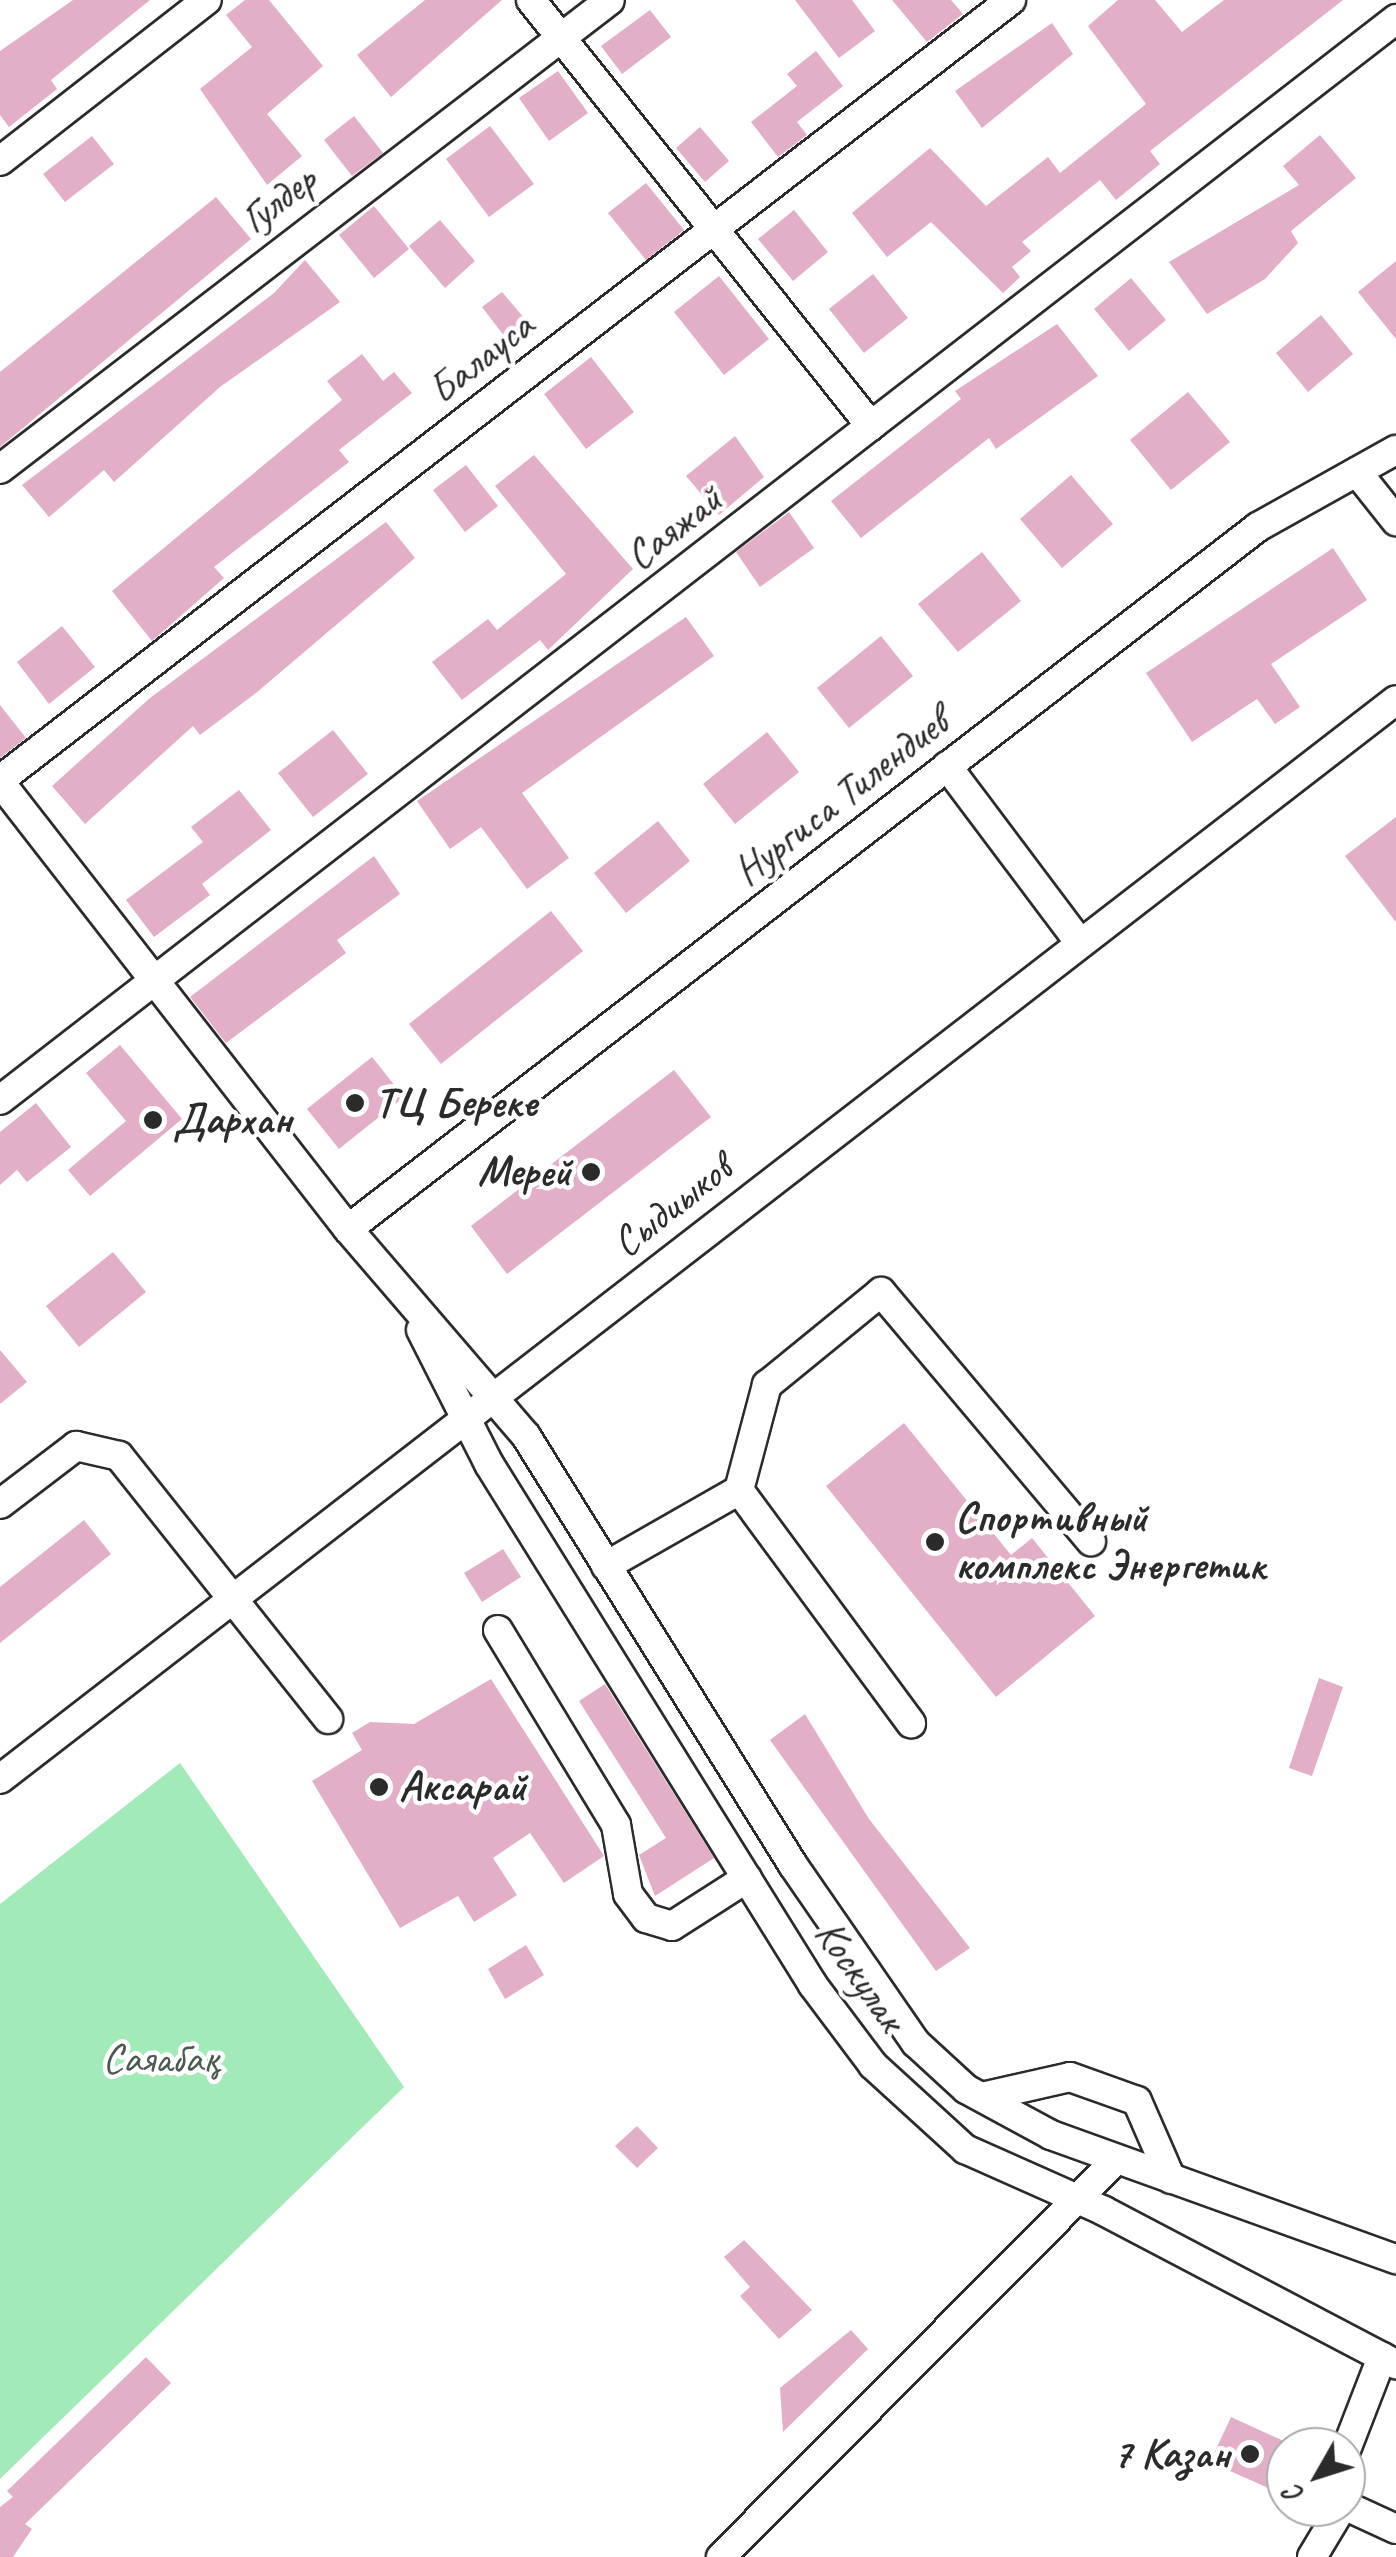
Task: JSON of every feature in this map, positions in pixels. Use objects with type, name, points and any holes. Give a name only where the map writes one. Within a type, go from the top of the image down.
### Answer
[{"type":"street","points":[[0,161],[207,0]]},
{"type":"street","points":[[532,0],[872,426]]},
{"type":"street","name":"Гулдер","points":[[0,469],[610,0]]},
{"type":"street","name":"Балауса","points":[[0,781],[1011,0]]},
{"type":"street","name":"Саяжай","points":[[0,1100],[1396,19]]},
{"type":"street","name":"Нургиса Тилендиев","points":[[348,1229],[1258,527],[1396,450]]},
{"type":"street","points":[[1356,472],[1396,522]]},
{"type":"street","name":"Сыдиыков","points":[[0,1779],[1396,700]]},
{"type":"street","points":[[947,766],[1080,943]]},
{"type":"street","points":[[0,781],[370,1254]]},
{"type":"street","name":"Коскулак","points":[[370,1254],[494,1394],[793,1865],[916,2043],[982,2098],[1115,2161],[1396,2259]]},
{"type":"street","name":"Коскулак","points":[[370,1254],[427,1339],[464,1417],[747,1878],[873,2066],[965,2148],[1077,2199],[1389,2361]]},
{"type":"street","points":[[606,1566],[739,1490],[768,1385],[881,1292],[1091,1542]]},
{"type":"street","points":[[0,1504],[76,1446],[93,1445],[119,1456],[328,1719]]},
{"type":"street","points":[[739,1490],[911,1724]]},
{"type":"street","points":[[498,1630],[616,1825],[628,1894],[646,1918],[672,1926],[747,1878]]},
{"type":"street","points":[[982,2098],[1070,2077],[1137,2102],[1171,2180]]},
{"type":"street","points":[[721,2557],[1115,2161]]},
{"type":"street","points":[[1357,2427],[1389,2361]]},
{"type":"street","points":[[1366,2516],[1396,2530]]},
{"type":"street","points":[[1312,2557],[1331,2527]]},
{"type":"green space","name":"Саяабақ","points":[[180,1763],[404,2087],[0,2479],[0,1904]]},
{"type":"building","points":[[73,0],[150,0],[51,80],[57,89],[9,127],[0,115],[0,51]]},
{"type":"building","points":[[245,0],[269,0],[323,66],[267,114],[302,156],[267,185],[200,89],[252,47],[226,15]]},
{"type":"building","points":[[425,0],[502,0],[391,97],[357,55]]},
{"type":"building","points":[[795,0],[852,0],[875,31],[839,58]]},
{"type":"building","points":[[892,0],[951,0],[963,14],[927,42]]},
{"type":"building","points":[[1118,0],[1155,0],[1182,32],[1224,0],[1343,0],[1150,151],[1160,164],[1116,200],[1100,180],[1022,242],[1031,251],[1012,267],[1020,277],[1003,293],[931,222],[887,257],[852,213],[930,148],[986,206],[1048,157],[1060,173],[1146,104],[1088,26]]},
{"type":"building","points":[[650,10],[671,37],[622,74],[601,46]]},
{"type":"building","points":[[1052,23],[1073,54],[982,128],[955,91]]},
{"type":"building","points":[[816,51],[843,86],[797,122],[807,135],[778,157],[751,122],[797,86],[787,74]]},
{"type":"building","points":[[558,71],[588,113],[549,141],[519,98]]},
{"type":"building","points":[[354,116],[383,153],[352,176],[324,140]]},
{"type":"building","points":[[490,126],[534,184],[489,217],[446,159]]},
{"type":"building","points":[[700,127],[729,161],[705,182],[676,148]]},
{"type":"building","points":[[1320,135],[1356,178],[1291,231],[1298,243],[1265,279],[1207,314],[1169,262],[1299,185],[1283,166]]},
{"type":"building","points":[[92,136],[114,164],[65,202],[43,174]]},
{"type":"building","points":[[646,183],[684,230],[646,260],[608,213]]},
{"type":"building","points":[[216,197],[251,239],[0,447],[0,372]]},
{"type":"building","points":[[374,206],[409,249],[374,278],[339,235]]},
{"type":"building","points":[[794,210],[828,252],[793,281],[758,239]]},
{"type":"building","points":[[440,220],[475,261],[445,288],[409,246]]},
{"type":"building","points":[[305,260],[340,302],[220,387],[114,482],[104,470],[49,517],[22,485],[274,293]]},
{"type":"building","points":[[1396,261],[1396,339],[1358,292]]},
{"type":"building","points":[[873,274],[908,318],[864,353],[829,309]]},
{"type":"building","points":[[719,276],[769,339],[724,375],[674,312]]},
{"type":"building","points":[[1131,278],[1166,320],[1129,351],[1094,309]]},
{"type":"building","points":[[502,292],[536,332],[514,349],[482,307]]},
{"type":"building","points":[[1321,315],[1353,354],[1308,392],[1276,353]]},
{"type":"building","points":[[1057,324],[1098,376],[996,449],[989,438],[861,538],[831,501],[961,399],[955,391]]},
{"type":"building","points":[[362,354],[383,381],[394,372],[412,393],[339,450],[349,462],[214,567],[224,578],[152,641],[112,591],[342,400],[327,381]]},
{"type":"building","points":[[591,357],[634,412],[586,449],[544,394]]},
{"type":"building","points":[[1188,392],[1230,442],[1171,490],[1130,440]]},
{"type":"building","points":[[735,436],[764,477],[719,515],[686,476]]},
{"type":"building","points":[[534,455],[633,569],[548,650],[540,640],[462,700],[432,662],[488,619],[497,630],[566,574],[495,486]]},
{"type":"building","points":[[466,465],[498,506],[465,532],[433,490]]},
{"type":"building","points":[[1071,475],[1113,524],[1062,568],[1020,519]]},
{"type":"building","points":[[789,512],[814,548],[760,587],[736,552]]},
{"type":"building","points":[[386,522],[415,558],[256,693],[200,735],[193,726],[85,824],[52,786],[150,698]]},
{"type":"building","points":[[1333,548],[1367,600],[1271,664],[1300,707],[1275,724],[1257,699],[1192,742],[1146,673]]},
{"type":"building","points":[[982,552],[1021,601],[958,652],[918,604]]},
{"type":"building","points":[[686,617],[714,656],[522,793],[569,858],[527,889],[481,827],[450,849],[417,801]]},
{"type":"building","points":[[62,626],[95,667],[49,704],[17,662]]},
{"type":"building","points":[[881,636],[913,676],[849,728],[817,688]]},
{"type":"building","points":[[0,705],[26,738],[0,758]]},
{"type":"building","points":[[333,730],[368,774],[313,817],[278,773]]},
{"type":"building","points":[[767,732],[799,772],[735,824],[703,784]]},
{"type":"building","points":[[239,790],[271,830],[202,884],[210,895],[154,937],[126,900],[203,842],[191,827]]},
{"type":"building","points":[[1396,817],[1396,922],[1345,856]]},
{"type":"building","points":[[658,821],[690,861],[626,913],[594,873]]},
{"type":"building","points":[[374,856],[400,894],[337,940],[346,953],[226,1043],[190,997]]},
{"type":"building","points":[[551,911],[583,951],[441,1064],[409,1024]]},
{"type":"building","name":"Дархан","points":[[120,1045],[182,1119],[90,1196],[68,1170],[126,1121],[86,1073]]},
{"type":"building","name":"ТЦ Береке","points":[[372,1057],[404,1097],[339,1149],[307,1109]]},
{"type":"building","name":"Мерей","points":[[674,1070],[711,1117],[507,1274],[471,1226]]},
{"type":"building","points":[[36,1103],[71,1147],[27,1182],[17,1170],[0,1185],[0,1132]]},
{"type":"building","points":[[113,1252],[146,1292],[79,1347],[46,1306]]},
{"type":"building","points":[[0,1350],[27,1382],[0,1404]]},
{"type":"building","points":[[904,1423],[1011,1555],[1032,1538],[1095,1616],[996,1697],[826,1486]]},
{"type":"building","points":[[84,1520],[111,1554],[0,1643],[0,1587]]},
{"type":"building","points":[[503,1549],[521,1577],[482,1602],[464,1573]]},
{"type":"building","points":[[1319,1678],[1343,1687],[1312,1776],[1289,1768]]},
{"type":"building","points":[[491,1679],[604,1856],[564,1883],[530,1833],[493,1858],[517,1895],[474,1922],[458,1896],[400,1928],[312,1781],[362,1750],[352,1733],[370,1722],[414,1724]]},
{"type":"building","points":[[605,1684],[714,1858],[655,1896],[639,1855],[666,1838],[579,1701]]},
{"type":"building","points":[[805,1714],[869,1819],[970,1948],[936,1971],[770,1740]]},
{"type":"building","points":[[526,1945],[544,1975],[505,1999],[488,1969]]},
{"type":"building","points":[[637,2126],[658,2148],[637,2168],[615,2146]]},
{"type":"building","points":[[744,2240],[812,2310],[779,2339],[740,2296],[750,2287],[724,2257]]},
{"type":"building","points":[[851,2330],[868,2349],[783,2432],[780,2388]]},
{"type":"building","points":[[146,2357],[171,2383],[25,2524],[32,2529],[13,2557],[0,2557],[0,2507],[13,2497],[7,2491]]},
{"type":"building","name":"7 Казан","points":[[1231,2417],[1266,2433],[1266,2487],[1210,2462]]},
{"type":"place","name":"ТЦ Береке","points":[[355,1103]]},
{"type":"place","name":"Дархан","points":[[153,1120]]},
{"type":"place","name":"Мерей","points":[[591,1172]]},
{"type":"place","name":"Спортивный комплекс Энергетик","points":[[935,1542]]},
{"type":"place","name":"Аксарай","points":[[379,1787]]},
{"type":"place","name":"7 Казан","points":[[1250,2454]]}]
